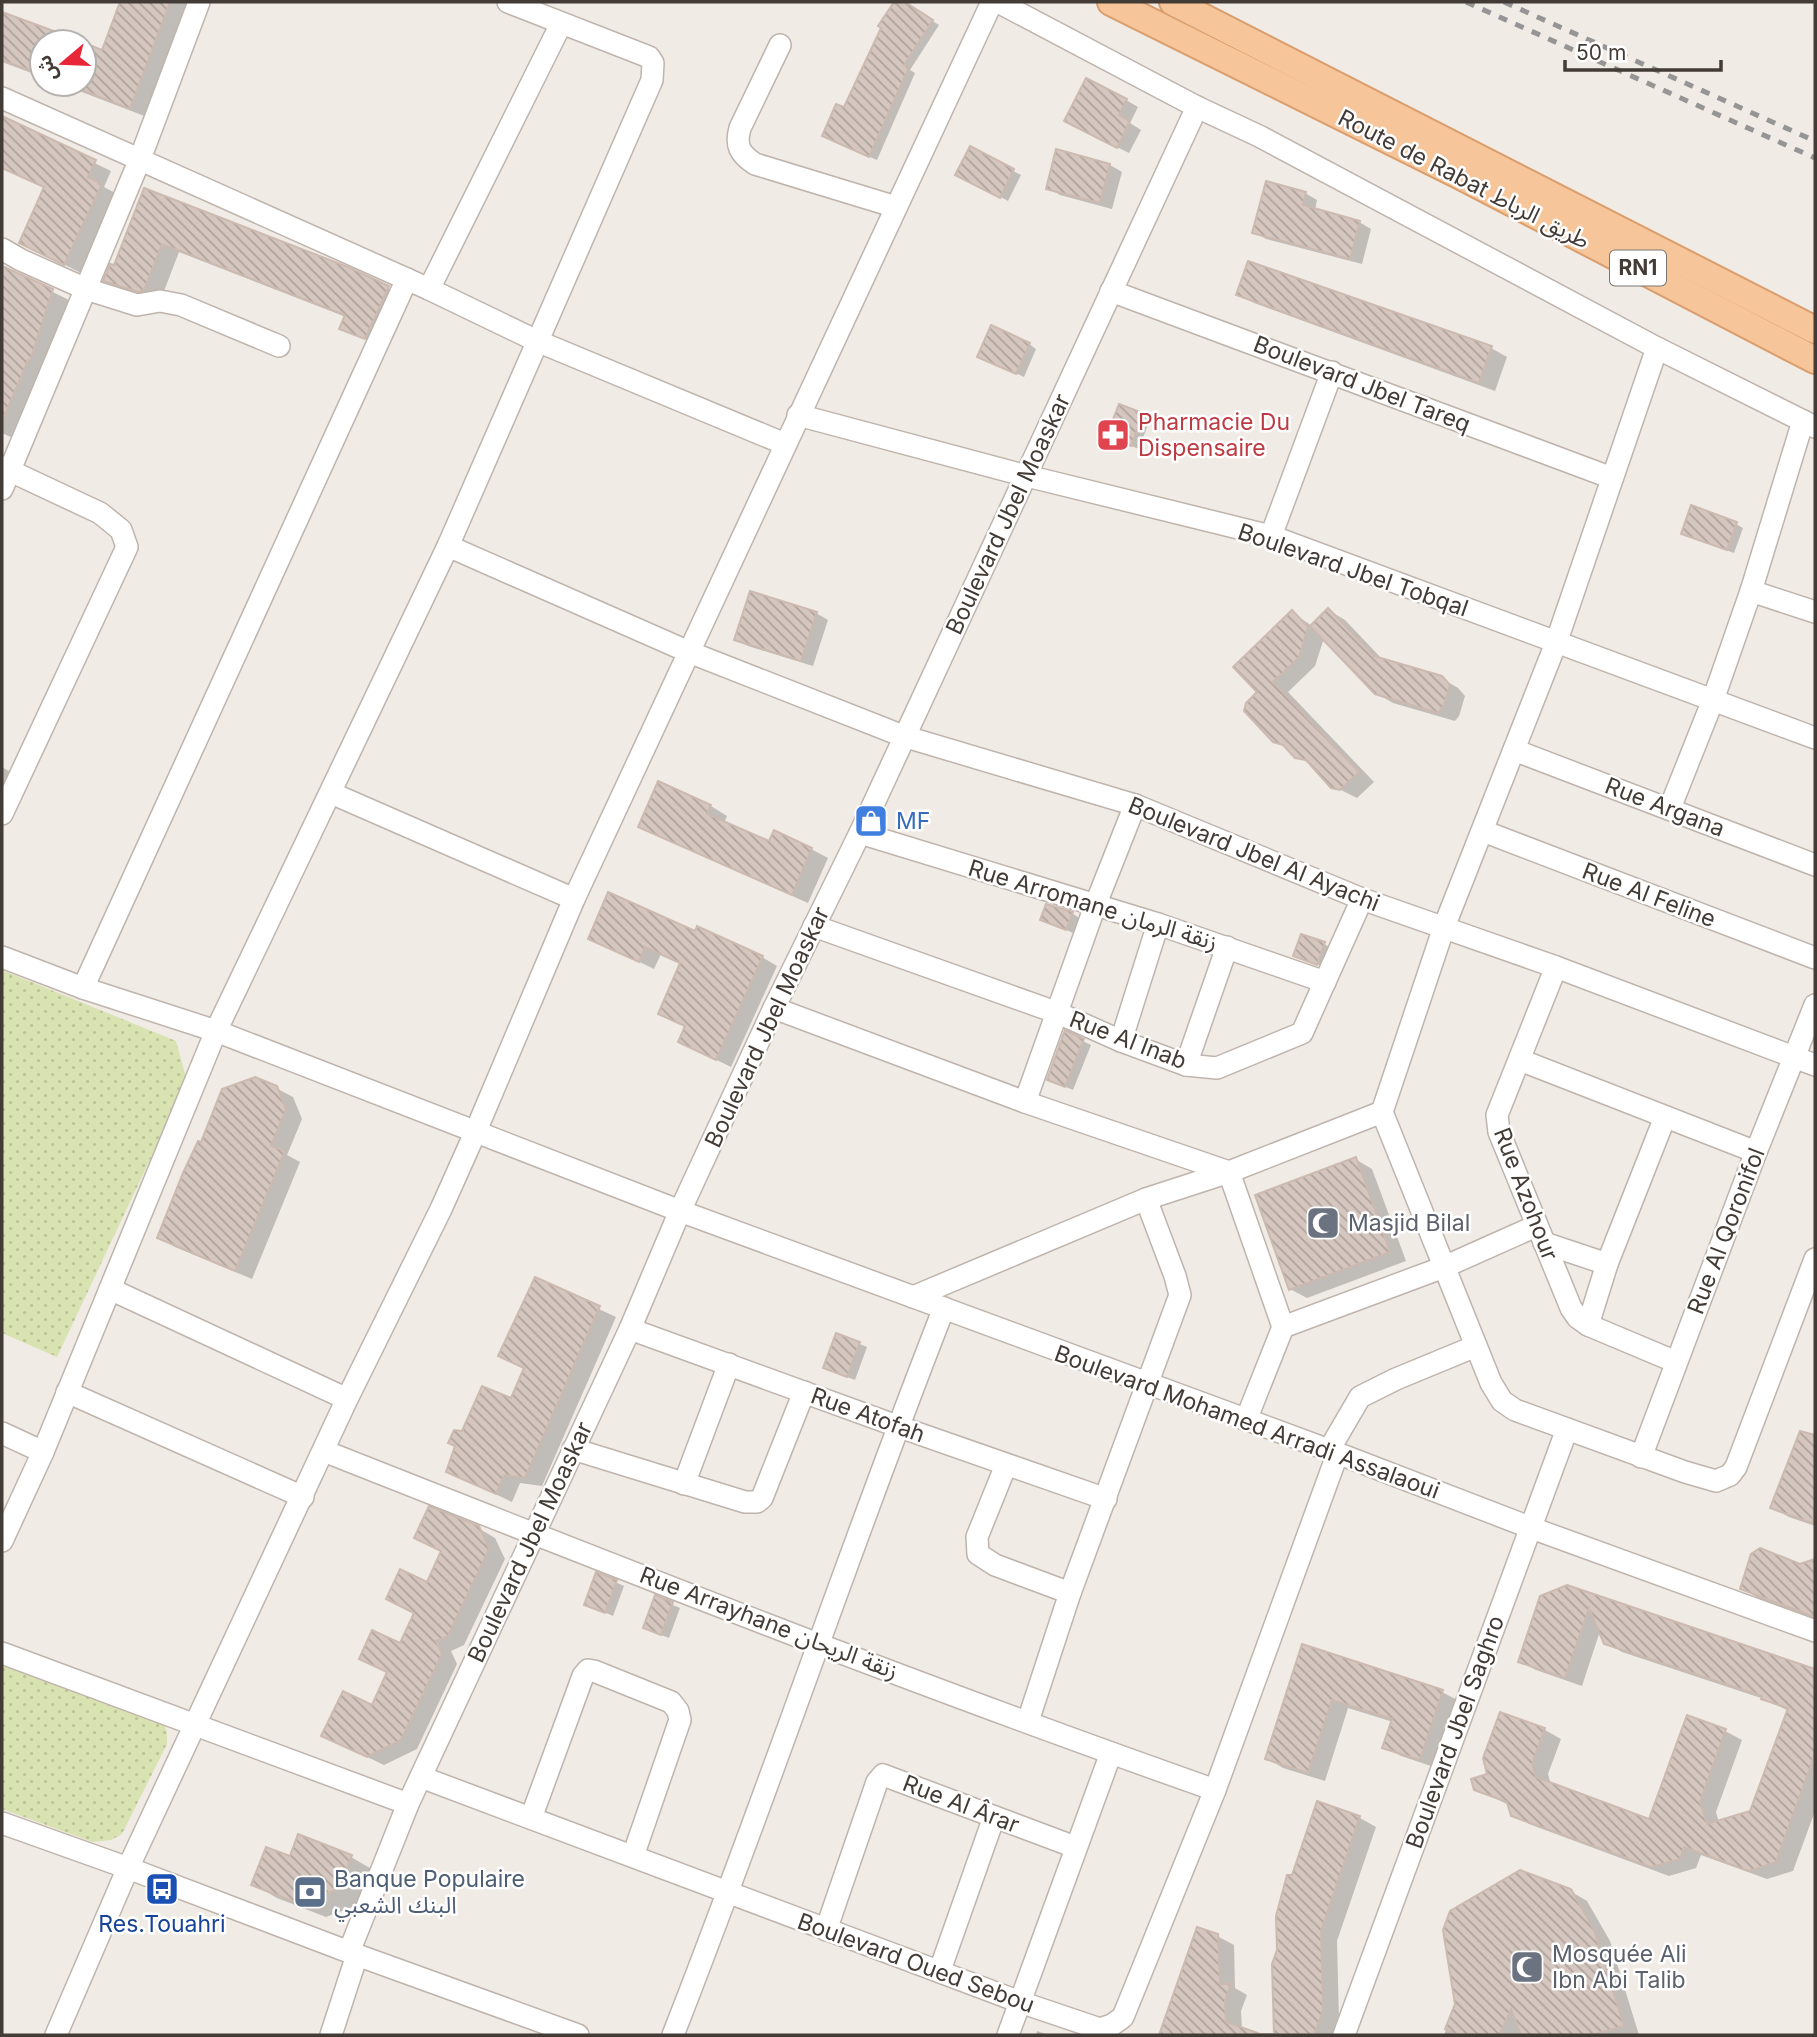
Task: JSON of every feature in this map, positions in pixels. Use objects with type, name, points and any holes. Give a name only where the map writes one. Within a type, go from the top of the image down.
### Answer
[{"type":"main road","name":"Route de Rabat طريق الرباط","points":[[1111,2],[1461,176],[1815,360]]},
{"type":"main road","name":"Route de Rabat طريق الرباط","points":[[1173,2],[1815,330]]},
{"type":"street","points":[[2,814],[127,547],[121,530],[100,513],[4,476],[140,159],[200,2]]},
{"type":"street","points":[[2,1541],[43,1452],[216,1031],[448,545],[652,80],[653,63],[649,57],[508,2]]},
{"type":"street","points":[[56,2035],[128,1868],[195,1724],[347,1399],[441,1209],[574,899],[992,2]]},
{"type":"street","points":[[998,2],[1197,107],[1259,136],[1657,348],[1809,424],[1713,700],[1670,808]]},
{"type":"street","points":[[429,289],[561,24]]},
{"type":"street","points":[[780,45],[740,128],[736,142],[743,156],[755,164],[896,207]]},
{"type":"street","points":[[2,98],[407,279],[537,341],[785,444]]},
{"type":"street","name":"Boulevard Jbel Moaskar","points":[[331,2035],[353,1954],[408,1804],[630,1329],[680,1211],[774,1008],[860,833],[1197,107]]},
{"type":"street","points":[[2,249],[86,289],[137,305],[160,301],[181,304],[279,346]]},
{"type":"street","points":[[83,988],[407,279]]},
{"type":"street","name":"Boulevard Jbel Tareq","points":[[1111,291],[1612,478]]},
{"type":"street","points":[[1657,348],[1556,643],[1444,927],[1382,1112],[1491,1383],[1502,1401],[1533,1418],[1641,1457],[1711,1480],[1721,1480],[1730,1475],[1736,1467],[1815,1259]]},
{"type":"street","points":[[1271,536],[1332,372]]},
{"type":"street","name":"Boulevard Jbel Tobqal","points":[[798,415],[1027,476],[1271,536],[1815,738]]},
{"type":"street","name":"Boulevard Jbel Al Ayachi","points":[[448,545],[690,652],[903,736],[1135,805],[1362,899],[1556,967],[1806,1060]]},
{"type":"street","points":[[1751,591],[1815,612]]},
{"type":"street","name":"Rue Argana","points":[[1514,750],[1815,865]]},
{"type":"street","points":[[331,793],[574,899]]},
{"type":"street","points":[[1025,1102],[1095,906],[1135,805]]},
{"type":"street","name":"Rue Al Feline","points":[[1483,831],[1815,958]]},
{"type":"street","name":"Rue Arromane زنقة الرمان","points":[[860,833],[1158,924],[1325,982]]},
{"type":"street","name":"Rue Al Inab","points":[[814,926],[1058,1013],[1121,1041],[1186,1065],[1217,1068],[1302,1033],[1362,899]]},
{"type":"street","points":[[1121,1041],[1158,924]]},
{"type":"street","points":[[1186,1065],[1227,947]]},
{"type":"street","name":"Boulevard Mohamed Arradi Assalaoui","points":[[2,957],[83,988],[216,1031],[680,1211],[1815,1631]]},
{"type":"street","name":"Rue Azohour","points":[[1556,967],[1497,1115],[1499,1132],[1571,1308],[1578,1318],[1588,1325],[1676,1362]]},
{"type":"street","name":"Rue Al Qoronifol","points":[[1641,1457],[1756,1152],[1806,1060],[1815,1005]]},
{"type":"street","points":[[774,1008],[1025,1102],[1229,1172]]},
{"type":"street","points":[[1520,1060],[1756,1152]]},
{"type":"street","points":[[913,1297],[1146,1199],[1229,1172],[1382,1112]]},
{"type":"street","points":[[1588,1325],[1607,1264],[1665,1117]]},
{"type":"street","points":[[1229,1172],[1283,1327],[1246,1420]]},
{"type":"street","points":[[1028,1721],[1070,1593],[1180,1291],[1146,1199]]},
{"type":"street","points":[[1283,1327],[1444,1267],[1540,1235],[1607,1264]]},
{"type":"street","points":[[110,1289],[347,1399]]},
{"type":"street","points":[[673,2035],[729,1894],[817,1642],[944,1308]]},
{"type":"street","name":"Rue Atofah","points":[[630,1329],[1106,1499]]},
{"type":"street","name":"Boulevard Oued Sebou","points":[[421,1777],[1020,2002],[1100,2029],[1112,2025],[1123,2017],[1215,1790],[1333,1452],[1360,1397],[1476,1346]]},
{"type":"street","points":[[684,1485],[729,1364]]},
{"type":"street","points":[[66,1392],[303,1497]]},
{"type":"street","points":[[573,1450],[748,1503],[760,1501],[804,1392]]},
{"type":"street","name":"Boulevard Jbel Saghro","points":[[1343,2035],[1567,1429]]},
{"type":"street","points":[[2,1433],[43,1452]]},
{"type":"street","name":"Rue Arrayhane زنقة الريحان","points":[[324,1451],[817,1642],[1215,1790]]},
{"type":"street","points":[[1006,1465],[977,1537],[978,1554],[987,1562],[1070,1593]]},
{"type":"street","points":[[2,1653],[408,1804]]},
{"type":"street","points":[[531,1818],[583,1676],[588,1670],[594,1671],[671,1702],[678,1711],[680,1720],[633,1856]]},
{"type":"street","points":[[1008,2035],[1111,1753]]},
{"type":"street","name":"Rue Al Ârar","points":[[826,1930],[880,1776],[887,1775],[1075,1847]]},
{"type":"street","points":[[940,1970],[994,1817]]},
{"type":"street","points":[[2,1823],[578,2035]]},
{"type":"green space","points":[[2,970],[176,1041],[187,1081],[57,1357],[2,1333]]},
{"type":"green space","points":[[2,1661],[164,1723],[167,1744],[122,1834],[111,1840],[93,1842],[2,1809]]},
{"type":"building","points":[[120,2],[170,2],[130,109],[98,96],[98,48],[102,50]]},
{"type":"building","points":[[894,2],[905,2],[933,20],[904,65],[909,67],[869,157],[822,136],[836,104],[844,107],[881,28],[878,26]]},
{"type":"building","points":[[2,12],[45,28],[28,28],[28,70],[2,60]]},
{"type":"building","points":[[1086,78],[1127,99],[1119,115],[1130,121],[1117,148],[1064,121]]},
{"type":"building","points":[[2,116],[96,160],[88,177],[102,184],[64,265],[19,243],[44,187],[2,168]]},
{"type":"building","points":[[970,146],[1014,169],[1000,198],[955,175]]},
{"type":"building","points":[[1056,149],[1110,164],[1100,203],[1046,189]]},
{"type":"building","points":[[1266,181],[1306,192],[1303,205],[1360,221],[1350,259],[1252,233]]},
{"type":"building","points":[[144,188],[348,267],[389,286],[365,339],[339,329],[345,315],[162,244],[144,290],[138,292],[103,281],[110,264],[114,265]]},
{"type":"building","points":[[1248,261],[1492,346],[1479,383],[1236,295]]},
{"type":"building","points":[[2,266],[53,289],[30,361],[28,360],[2,422]]},
{"type":"building","points":[[991,325],[1030,343],[1016,374],[977,357]]},
{"type":"building","points":[[1119,404],[1143,413],[1131,446],[1106,437]]},
{"type":"building","points":[[1691,505],[1737,522],[1727,550],[1681,534]]},
{"type":"building","points":[[750,591],[817,612],[801,661],[734,640]]},
{"type":"building","points":[[1328,608],[1374,656],[1442,676],[1450,685],[1443,707],[1438,713],[1375,694],[1310,626]]},
{"type":"building","points":[[1292,610],[1308,627],[1299,657],[1273,682],[1359,772],[1340,790],[1331,788],[1306,760],[1295,758],[1283,745],[1273,742],[1244,711],[1246,703],[1257,692],[1233,667]]},
{"type":"building","points":[[658,781],[711,805],[707,814],[769,841],[774,830],[812,848],[792,895],[638,827]]},
{"type":"building","points":[[608,892],[695,931],[697,926],[763,956],[716,1060],[678,1042],[685,1026],[658,1014],[680,963],[645,947],[639,962],[588,939]]},
{"type":"building","points":[[1046,904],[1073,912],[1066,930],[1040,920]]},
{"type":"building","points":[[1301,934],[1325,942],[1317,965],[1293,956]]},
{"type":"building","points":[[1065,1030],[1084,1039],[1065,1087],[1047,1080]]},
{"type":"building","points":[[255,1077],[277,1086],[286,1109],[271,1146],[285,1151],[235,1271],[157,1238],[183,1173],[198,1141],[201,1142],[222,1089]]},
{"type":"building","name":"Masjid Bilal","points":[[1356,1157],[1390,1252],[1289,1290],[1255,1195]]},
{"type":"building","points":[[535,1277],[600,1306],[525,1478],[504,1475],[496,1494],[446,1472],[455,1446],[448,1443],[454,1430],[462,1431],[482,1386],[511,1398],[524,1368],[498,1356]]},
{"type":"building","points":[[836,1333],[860,1342],[847,1377],[823,1368]]},
{"type":"building","points":[[1800,1431],[1815,1435],[1815,1510],[1812,1523],[1770,1508]]},
{"type":"building","points":[[429,1506],[479,1526],[489,1549],[448,1636],[436,1641],[442,1654],[401,1740],[367,1757],[321,1736],[343,1691],[372,1705],[387,1672],[359,1659],[372,1630],[400,1643],[414,1613],[386,1599],[400,1569],[427,1582],[441,1551],[414,1538]]},
{"type":"building","points":[[1760,1548],[1800,1564],[1815,1559],[1815,1617],[1740,1589],[1751,1554]]},
{"type":"building","points":[[596,1572],[617,1580],[605,1613],[584,1605]]},
{"type":"building","points":[[1567,1585],[1815,1669],[1815,1754],[1776,1862],[1749,1871],[1684,1847],[1680,1859],[1651,1867],[1511,1816],[1507,1802],[1474,1790],[1471,1779],[1487,1774],[1483,1758],[1500,1712],[1545,1728],[1532,1764],[1536,1777],[1649,1819],[1687,1715],[1726,1729],[1700,1802],[1707,1824],[1750,1811],[1788,1708],[1761,1699],[1762,1696],[1604,1644],[1589,1608],[1565,1678],[1518,1662],[1540,1596]]},
{"type":"building","points":[[655,1595],[673,1602],[661,1635],[643,1628]]},
{"type":"building","points":[[1302,1644],[1443,1690],[1420,1760],[1382,1748],[1392,1719],[1332,1700],[1308,1773],[1265,1759]]},
{"type":"building","points":[[1317,1801],[1360,1816],[1321,1931],[1323,2010],[1314,2035],[1274,2035],[1272,1964],[1277,1950],[1276,1916],[1287,1875],[1292,1875]]},
{"type":"building","points":[[298,1834],[352,1855],[339,1889],[300,1904],[251,1885],[266,1847],[290,1856]]},
{"type":"building","name":"Mosquée Ali Ibn Abi Talib","points":[[1520,1870],[1571,1889],[1594,1930],[1624,2026],[1591,2035],[1521,2035],[1511,2009],[1499,2035],[1457,2035],[1445,2029],[1455,2004],[1443,1930],[1450,1911]]},
{"type":"building","points":[[1197,1927],[1218,1934],[1220,1984],[1231,1984],[1225,2001],[1226,2022],[1258,2033],[1257,2035],[1159,2035]]},
{"type":"railway","points":[[1466,2],[1815,158]]},
{"type":"railway","points":[[1504,2],[1815,141]]},
{"type":"place","name":"Pharmacie Du Dispensaire","points":[[1113,435]]},
{"type":"place","name":"MF","points":[[871,821]]},
{"type":"place","name":"Masjid Bilal","points":[[1323,1223]]},
{"type":"place","name":"Res.Touahri","points":[[162,1889]]},
{"type":"place","name":"Banque Populaire البنك الشعبي","points":[[310,1892]]},
{"type":"place","name":"Mosquée Ali Ibn Abi Talib","points":[[1527,1967]]}]
